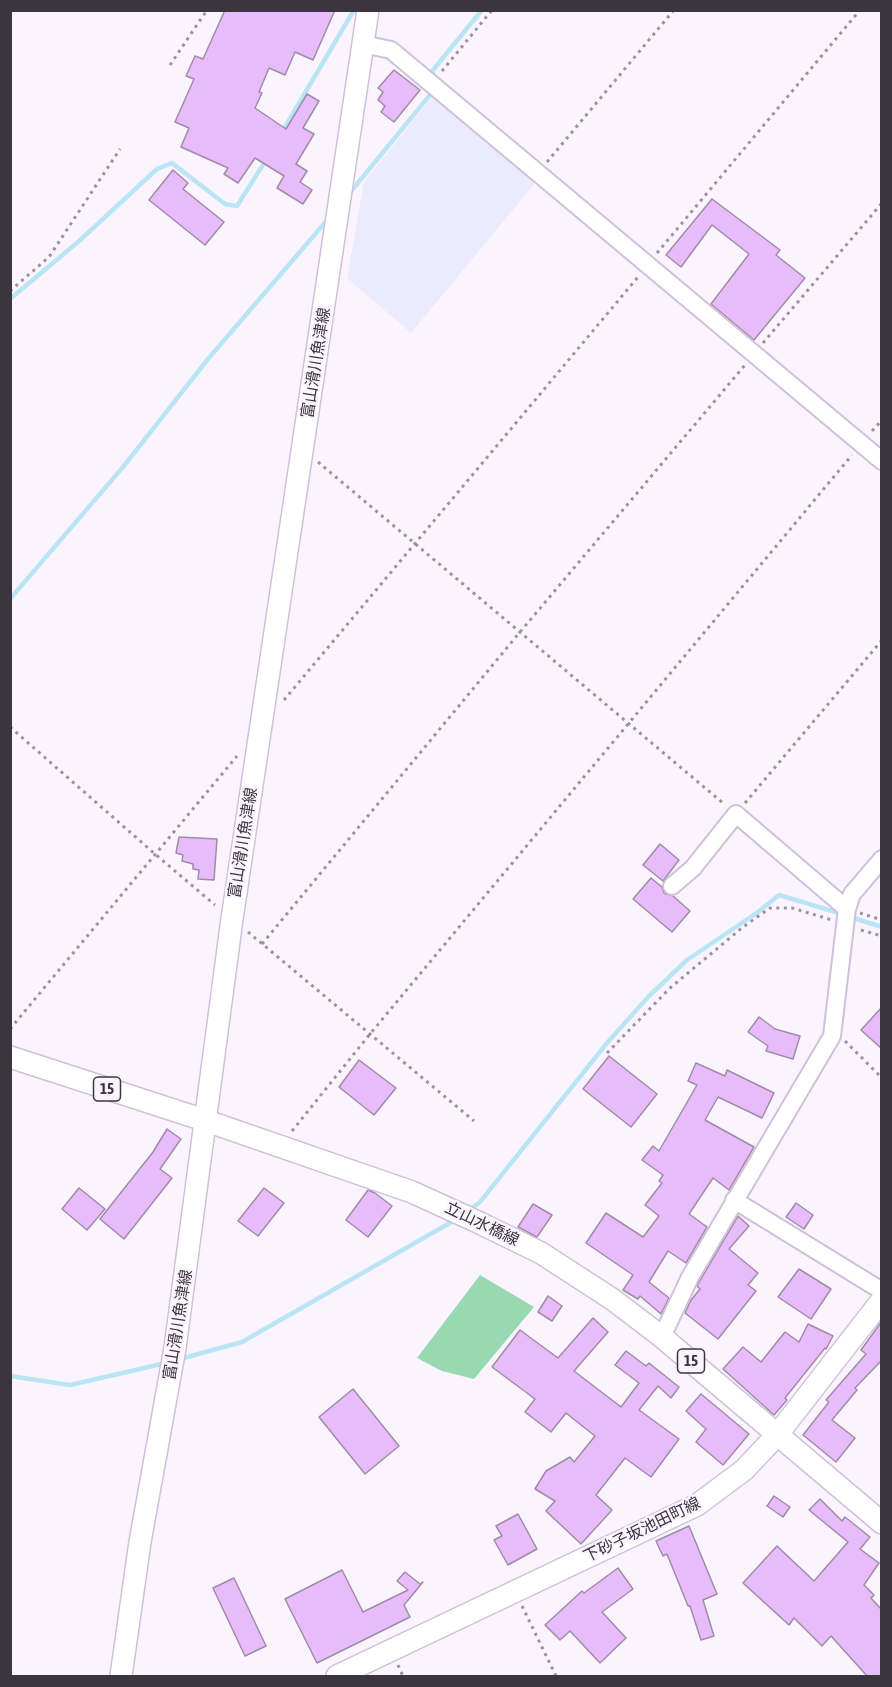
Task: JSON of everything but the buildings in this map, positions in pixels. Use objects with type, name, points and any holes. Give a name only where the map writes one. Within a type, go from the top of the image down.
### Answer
[{"type":"main road","name":"富山滑川魚津線","points":[[121,1677],[140,1542],[175,1348],[232,919],[368,10]]},
{"type":"main road","name":"立山水橋線","points":[[10,1057],[204,1120],[412,1192],[541,1253],[612,1299],[662,1337],[882,1523]]},
{"type":"main road","name":"下砂子坂池田町線","points":[[337,1677],[697,1505],[744,1470],[777,1435],[882,1300]]},
{"type":"street","points":[[363,44],[391,50],[882,461]]},
{"type":"street","points":[[672,886],[693,868],[736,814],[846,917]]},
{"type":"street","points":[[662,1337],[690,1277],[832,1036],[846,917],[852,894],[882,859]]},
{"type":"street","points":[[734,1200],[882,1291]]},
{"type":"path","points":[[170,65],[207,10]]},
{"type":"path","points":[[434,86],[441,72],[492,10]]},
{"type":"path","points":[[538,173],[674,10]]},
{"type":"path","points":[[283,701],[860,10]]},
{"type":"path","points":[[10,291],[49,257],[120,149]]},
{"type":"path","points":[[262,944],[520,632],[882,202]]},
{"type":"path","points":[[279,1146],[861,444]]},
{"type":"path","points":[[303,449],[736,814],[882,640]]},
{"type":"path","points":[[10,727],[155,854],[474,1121]]},
{"type":"path","points":[[10,1029],[238,755]]},
{"type":"path","points":[[607,1053],[670,988],[743,927],[770,908],[792,908],[882,920]]},
{"type":"path","points":[[846,917],[882,936]]},
{"type":"path","points":[[832,1036],[846,1041],[882,1078]]},
{"type":"path","points":[[515,1591],[556,1677]]},
{"type":"shaded area","points":[[432,97],[536,182],[411,333],[347,278],[364,182]]},
{"type":"green space","points":[[480,1275],[534,1307],[474,1379],[442,1371],[417,1358]]},
{"type":"waterway","points":[[282,132],[354,10]]},
{"type":"waterway","points":[[432,78],[433,70],[482,10]]},
{"type":"waterway","points":[[348,195],[430,95],[431,89]]},
{"type":"waterway","points":[[10,299],[78,242],[157,169],[172,163],[225,204],[237,206],[266,160]]},
{"type":"waterway","points":[[10,599],[123,467],[208,359],[329,218]]},
{"type":"waterway","points":[[469,1210],[480,1202],[607,1043],[649,996],[687,960],[779,895],[842,914]]},
{"type":"waterway","points":[[850,917],[882,927]]},
{"type":"waterway","points":[[180,1359],[242,1342],[455,1220]]},
{"type":"waterway","points":[[10,1376],[70,1385],[166,1363]]}]
